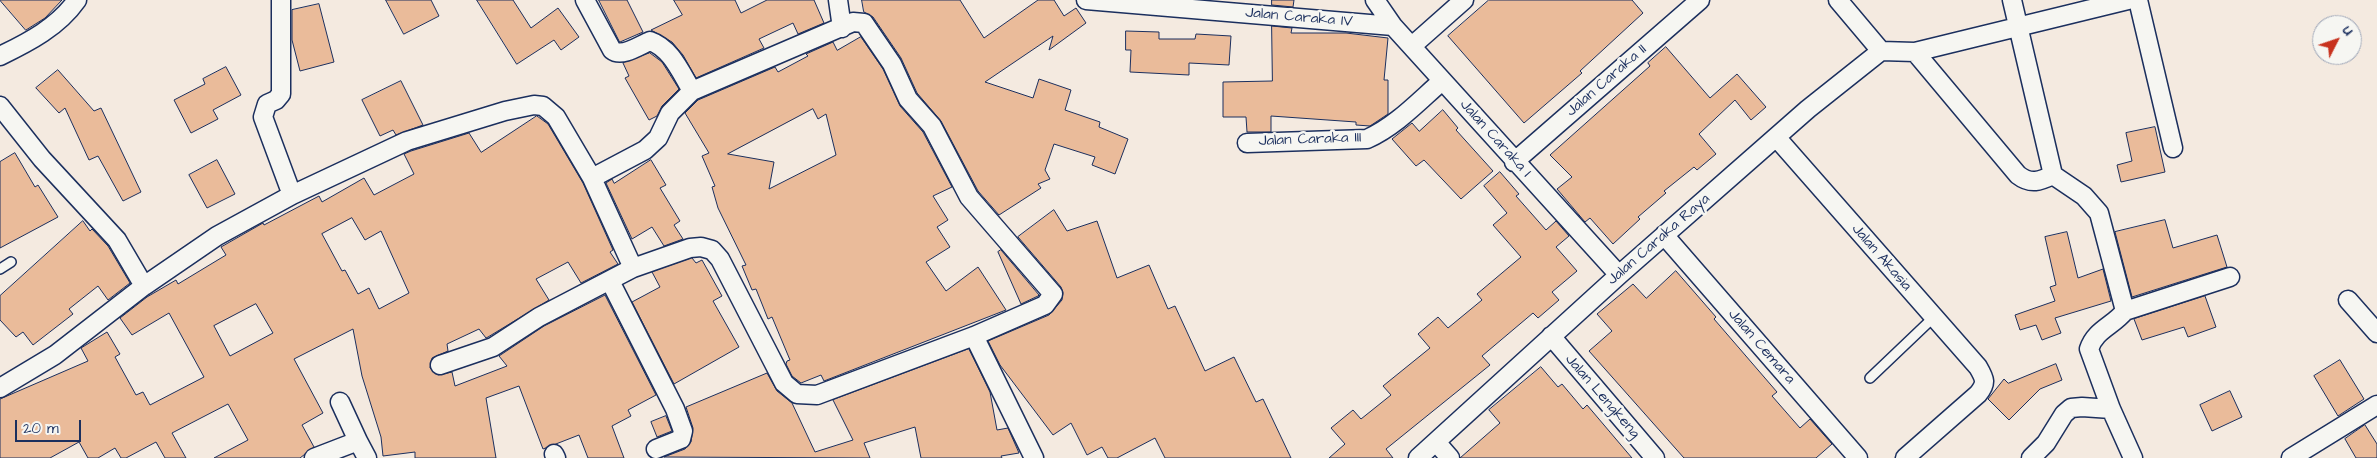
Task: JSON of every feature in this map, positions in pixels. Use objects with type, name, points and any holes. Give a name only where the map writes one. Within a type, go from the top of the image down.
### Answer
[{"type":"street","points":[[0,56],[38,38],[71,9],[77,0]]},
{"type":"street","points":[[282,0],[281,94],[276,100],[267,104],[263,117],[292,195]]},
{"type":"street","points":[[585,0],[612,50],[624,52],[650,42],[660,44],[692,91]]},
{"type":"street","points":[[838,0],[842,28]]},
{"type":"street","name":"Jalan Caraka IV","points":[[1086,0],[1393,26]]},
{"type":"street","name":"Jalan Caraka I","points":[[1375,0],[1393,26],[1514,162],[1619,275]]},
{"type":"street","points":[[1412,46],[1464,0]]},
{"type":"street","name":"Jalan Caraka II","points":[[1514,162],[1700,0]]},
{"type":"street","points":[[1838,0],[1881,51],[1915,52],[2128,0]]},
{"type":"street","points":[[2012,0],[2053,175],[2084,196],[2100,212],[2125,311]]},
{"type":"street","points":[[2138,0],[2174,148]]},
{"type":"street","points":[[440,365],[493,348],[539,317],[633,268],[701,246],[712,250],[720,259],[784,383],[797,394],[817,395],[974,336],[1045,305],[1052,298],[1052,290],[969,197],[932,126],[908,99],[892,64],[864,23],[852,22],[842,28],[692,91],[670,113],[658,138],[645,150],[592,178]]},
{"type":"street","name":"Jalan Caraka Raya","points":[[1418,458],[1664,235],[1840,82],[1881,51]]},
{"type":"street","points":[[1915,52],[2018,175],[2025,181],[2036,182],[2053,175]]},
{"type":"street","name":"Jalan Caraka III","points":[[1247,143],[1367,139],[1381,133],[1395,123],[1442,81]]},
{"type":"street","points":[[0,388],[55,356],[144,286],[217,236],[292,195],[407,141],[462,122],[534,105],[548,109],[556,117],[592,178],[633,268]]},
{"type":"street","points":[[0,106],[42,158],[116,240],[144,286]]},
{"type":"street","name":"Jalan Akasia","points":[[1776,138],[1934,317],[1985,378],[1985,386],[1978,394],[1905,458]]},
{"type":"street","name":"Jalan Cemara","points":[[1664,235],[1858,458]]},
{"type":"street","points":[[2133,458],[2111,409],[2089,349],[2097,333],[2119,318],[2125,311],[2230,277]]},
{"type":"street","points":[[610,281],[675,409],[684,431],[681,439],[656,449]]},
{"type":"street","points":[[2348,300],[2377,333]]},
{"type":"street","points":[[974,336],[1034,458]]},
{"type":"street","name":"Jalan Lengkeng","points":[[1551,336],[1655,458]]},
{"type":"street","points":[[340,402],[367,458]]},
{"type":"street","points":[[2291,458],[2377,405]]},
{"type":"street","points":[[2031,458],[2046,443],[2058,422],[2071,408],[2082,406],[2111,409]]},
{"type":"street","points":[[314,458],[358,440]]},
{"type":"street","points":[[1436,442],[1450,458]]},
{"type":"lane","points":[[0,269],[11,262]]},
{"type":"lane","points":[[1870,378],[1934,317]]},
{"type":"building","points":[[0,0],[62,0],[45,18],[26,30]]},
{"type":"building","points":[[386,0],[431,0],[439,16],[404,34]]},
{"type":"building","points":[[477,0],[513,0],[531,28],[558,8],[579,37],[561,50],[554,40],[517,64]]},
{"type":"building","points":[[599,0],[627,0],[643,32],[620,42]]},
{"type":"building","points":[[674,0],[735,0],[741,13],[767,0],[814,0],[824,23],[798,34],[793,23],[759,39],[764,48],[696,78],[683,55],[672,42],[651,30],[682,15]]},
{"type":"building","points":[[862,0],[960,0],[984,38],[1038,0],[1054,0],[1064,16],[1076,8],[1086,23],[1049,50],[1053,36],[985,82],[1033,98],[1039,79],[1071,90],[1065,110],[1100,122],[1099,127],[1128,139],[1115,174],[1092,165],[1095,157],[1054,144],[1045,170],[1050,179],[1038,184],[1041,188],[999,215],[978,191],[941,121],[917,93],[901,58],[873,17],[864,12]]},
{"type":"building","points":[[1272,0],[1294,0],[1293,7],[1272,5]]},
{"type":"building","points":[[1489,0],[1632,0],[1643,13],[1580,71],[1582,73],[1524,123],[1448,36]]},
{"type":"building","points":[[319,4],[334,62],[300,71],[292,40],[292,10]]},
{"type":"building","points":[[1272,26],[1292,28],[1291,33],[1346,33],[1388,38],[1384,80],[1388,80],[1388,114],[1370,126],[1356,125],[1356,122],[1271,116],[1271,132],[1247,132],[1246,117],[1223,117],[1223,82],[1272,81]]},
{"type":"building","points":[[1126,31],[1159,32],[1159,39],[1195,39],[1196,34],[1231,36],[1229,65],[1189,63],[1189,75],[1130,72],[1131,50],[1126,50]]},
{"type":"building","points":[[861,37],[883,69],[900,106],[923,132],[952,187],[933,196],[948,220],[937,227],[950,247],[926,262],[946,291],[978,267],[1006,310],[824,381],[821,375],[801,383],[792,376],[786,364],[790,360],[772,317],[768,319],[756,289],[752,290],[742,266],[746,265],[718,208],[712,187],[715,186],[702,156],[709,153],[685,113],[698,100],[775,67],[778,72],[808,56],[806,54],[833,42],[837,50]],"holes":[[[813,109],[818,119],[826,114],[836,155],[769,189],[774,162],[728,154]]]},
{"type":"building","points":[[1666,47],[1710,98],[1737,74],[1766,107],[1751,120],[1735,100],[1699,134],[1716,154],[1697,170],[1694,167],[1664,191],[1666,193],[1638,217],[1640,219],[1613,244],[1590,218],[1585,222],[1557,189],[1572,177],[1550,155],[1650,66],[1648,63]]},
{"type":"building","points":[[650,53],[662,62],[679,89],[662,106],[657,116],[649,120],[625,78],[629,76],[623,63]]},
{"type":"building","points":[[226,67],[241,95],[213,110],[218,119],[191,133],[174,100],[205,84],[203,79]]},
{"type":"building","points":[[58,70],[94,111],[101,108],[141,192],[123,201],[98,156],[89,160],[65,108],[59,113],[36,88]]},
{"type":"building","points":[[401,81],[423,125],[396,135],[393,130],[380,136],[362,100]]},
{"type":"building","points":[[1443,110],[1458,128],[1456,130],[1493,171],[1461,199],[1424,160],[1416,166],[1392,139],[1412,123],[1419,131]]},
{"type":"building","points":[[537,116],[548,124],[583,183],[613,250],[610,252],[618,264],[581,283],[568,262],[536,279],[549,300],[486,338],[479,329],[447,344],[448,351],[432,358],[430,368],[438,375],[452,372],[455,386],[507,366],[499,356],[544,326],[605,295],[656,395],[628,410],[631,416],[612,426],[624,458],[588,458],[579,435],[543,449],[519,386],[486,398],[496,458],[415,458],[415,452],[383,456],[381,437],[362,376],[353,329],[294,359],[323,413],[302,425],[314,447],[300,458],[214,458],[248,440],[228,404],[172,433],[186,458],[165,458],[156,442],[126,458],[121,458],[115,448],[98,458],[88,458],[79,442],[50,458],[0,458],[0,399],[88,361],[81,348],[107,332],[120,354],[115,357],[136,395],[143,392],[150,405],[204,377],[169,313],[132,335],[120,318],[147,297],[176,280],[178,284],[226,255],[221,247],[263,223],[264,225],[319,196],[322,202],[364,178],[374,195],[414,174],[404,154],[411,151],[469,133],[481,152]],"holes":[[[352,218],[365,240],[381,231],[409,293],[379,309],[369,288],[358,294],[345,270],[342,271],[322,234]],[[256,304],[273,333],[230,356],[214,326]]]},
{"type":"building","points":[[2155,127],[2165,172],[2121,182],[2117,165],[2132,161],[2126,133]]},
{"type":"building","points":[[15,153],[35,187],[38,185],[58,217],[0,248],[0,162]]},
{"type":"building","points":[[217,160],[235,194],[207,208],[189,175]]},
{"type":"building","points":[[651,160],[666,185],[660,188],[680,221],[674,225],[683,239],[664,246],[652,227],[632,239],[606,183],[612,179],[614,183]]},
{"type":"building","points":[[1500,172],[1519,194],[1516,196],[1546,230],[1556,221],[1569,236],[1556,247],[1577,271],[1552,292],[1559,300],[1538,318],[1533,313],[1482,356],[1490,365],[1386,449],[1393,458],[1329,458],[1345,444],[1331,428],[1353,410],[1361,419],[1391,395],[1383,386],[1430,348],[1418,334],[1438,317],[1448,328],[1482,300],[1477,294],[1521,257],[1493,225],[1507,213],[1484,186]]},
{"type":"building","points":[[1054,210],[1067,231],[1097,221],[1117,278],[1149,265],[1168,309],[1175,306],[1205,371],[1234,357],[1256,402],[1263,399],[1291,458],[1165,458],[1155,438],[1117,458],[1108,458],[1102,447],[1087,455],[1071,423],[1053,435],[1000,365],[988,341],[1049,315],[1062,300],[1063,292],[1061,287],[1018,237]]},
{"type":"building","points":[[2165,220],[2173,248],[2217,235],[2227,267],[2132,297],[2115,232]]},
{"type":"building","points":[[83,221],[90,231],[92,229],[108,246],[130,283],[108,300],[98,286],[69,309],[73,314],[33,345],[23,332],[16,337],[0,320],[0,296]]},
{"type":"building","points":[[2067,232],[2078,278],[2103,269],[2111,301],[2055,318],[2061,333],[2042,340],[2036,325],[2020,330],[2015,315],[2055,301],[2050,287],[2056,285],[2045,237]]},
{"type":"building","points":[[1001,250],[1038,296],[1021,304],[998,252]]},
{"type":"building","points":[[692,258],[696,263],[702,260],[722,296],[713,301],[739,347],[674,384],[632,302],[660,287],[652,272]]},
{"type":"building","points":[[1676,271],[1716,317],[1714,319],[1777,392],[1772,396],[1800,428],[1810,419],[1832,444],[1816,458],[1684,458],[1589,351],[1612,331],[1597,314],[1633,284],[1646,298]]},
{"type":"building","points":[[2205,296],[2216,327],[2188,337],[2184,327],[2142,340],[2134,319]]},
{"type":"building","points":[[969,349],[990,392],[997,430],[1008,428],[1019,453],[1001,456],[1002,458],[921,458],[915,427],[864,443],[870,458],[664,457],[685,449],[691,442],[693,428],[686,407],[767,373],[777,391],[792,403],[815,452],[853,440],[833,400]]},
{"type":"building","points":[[2340,360],[2364,399],[2338,416],[2314,376]]},
{"type":"building","points":[[2056,364],[2062,380],[2040,389],[2009,420],[1988,399],[2004,379],[2008,383]]},
{"type":"building","points":[[1541,367],[1558,387],[1562,384],[1583,409],[1587,405],[1632,458],[1460,458],[1500,423],[1489,410]]},
{"type":"building","points":[[2230,391],[2242,417],[2212,431],[2200,405]]},
{"type":"building","points":[[666,416],[672,431],[657,437],[651,422]]},
{"type":"building","points":[[2365,425],[2377,444],[2377,458],[2356,458],[2345,439]]}]
